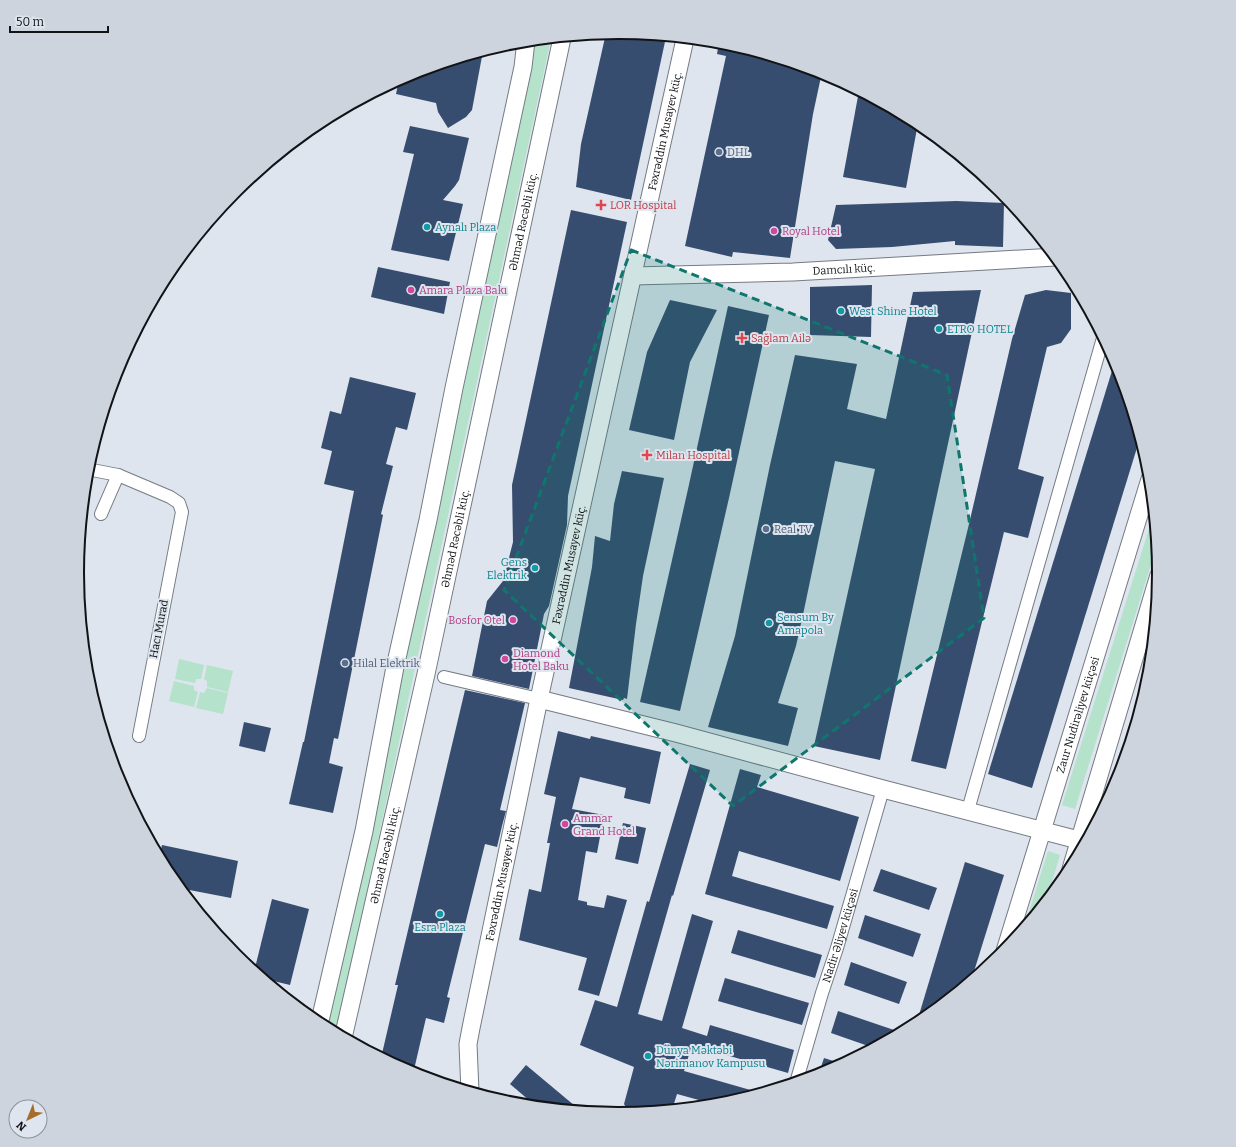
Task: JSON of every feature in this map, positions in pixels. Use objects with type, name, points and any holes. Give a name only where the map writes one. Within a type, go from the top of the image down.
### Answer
[{"type":"street","name":"Əhməd Rəcəbli küç.","points":[[344,1032],[426,674],[561,43]]},
{"type":"street","name":"Fəxrəddin Musayev küç.","points":[[470,1087],[469,1039],[539,699],[684,44]]},
{"type":"street","points":[[321,1018],[364,831],[395,667],[428,520],[454,388],[523,67],[525,47]]},
{"type":"street","name":"Damcılı küç.","points":[[633,276],[793,272],[1048,257]]},
{"type":"street","points":[[968,810],[1101,345]]},
{"type":"street","points":[[94,470],[118,475],[101,514]]},
{"type":"street","name":"Hacı Murad","points":[[118,475],[170,497],[179,503],[182,512],[138,736]]},
{"type":"street","name":"Zaur Nudirəliyev küçəsi","points":[[1009,937],[1146,492]]},
{"type":"street","points":[[1085,832],[1151,601]]},
{"type":"street","points":[[444,677],[676,733],[1081,841]]},
{"type":"street","name":"Nadir Əliyev küçəsi","points":[[798,1077],[883,789]]},
{"type":"highlighted area","points":[[631,250],[947,375],[984,618],[733,806],[504,590]]},
{"type":"green space","points":[[550,44],[337,1028],[328,1022],[534,46]]},
{"type":"green space","points":[[1150,526],[1152,562],[1075,809],[1062,805]]},
{"type":"green space","points":[[179,659],[204,665],[201,679],[196,679],[195,683],[175,679]]},
{"type":"green space","points":[[207,665],[233,671],[228,692],[207,687],[207,681],[204,679]]},
{"type":"green space","points":[[174,681],[194,686],[194,690],[198,692],[194,707],[169,701]]},
{"type":"green space","points":[[207,688],[228,693],[223,714],[196,708],[200,692],[204,693]]},
{"type":"green space","points":[[1048,851],[1060,855],[1051,887],[1027,917]]},
{"type":"building","points":[[605,39],[665,41],[631,200],[576,187],[581,144]]},
{"type":"building","points":[[718,48],[756,57],[790,67],[820,79],[813,114],[790,258],[733,252],[732,257],[685,246],[726,56],[717,54]]},
{"type":"building","points":[[482,57],[472,110],[466,117],[448,128],[438,112],[436,103],[396,94],[398,87],[413,80],[446,67]]},
{"type":"building","points":[[858,96],[917,130],[906,188],[843,177]]},
{"type":"building","points":[[410,126],[469,138],[459,180],[443,200],[463,204],[449,261],[391,250],[414,154],[403,152]]},
{"type":"building","points":[[956,201],[1003,203],[1004,204],[1003,247],[955,245],[955,241],[892,247],[836,249],[828,240],[836,205]]},
{"type":"building","points":[[571,210],[627,222],[568,496],[567,525],[549,606],[544,614],[529,689],[472,676],[487,601],[503,581],[513,542],[512,485]]},
{"type":"building","name":"Amara Plaza Bakı","points":[[378,267],[450,282],[444,314],[371,297]]},
{"type":"building","name":"West Shine Hotel","points":[[872,285],[871,337],[810,335],[810,287]]},
{"type":"building","points":[[981,290],[880,760],[814,746],[875,469],[835,461],[796,646],[778,703],[798,708],[788,746],[708,727],[735,636],[770,465],[795,355],[857,364],[847,409],[886,419],[913,292]]},
{"type":"building","points":[[1046,290],[1071,293],[1071,329],[1061,343],[1047,347],[1018,469],[1044,477],[1028,538],[1004,532],[946,769],[911,761],[969,524],[1012,339],[1025,295]]},
{"type":"building","points":[[670,300],[717,310],[690,362],[674,440],[629,430],[647,352]]},
{"type":"building","points":[[728,306],[769,315],[680,711],[640,702]]},
{"type":"building","points":[[1112,370],[1124,402],[1137,448],[1032,788],[988,774]]},
{"type":"building","points":[[350,377],[416,393],[407,430],[396,427],[386,464],[393,466],[381,514],[383,515],[338,739],[334,738],[329,763],[343,767],[333,813],[289,804],[304,742],[354,491],[324,484],[332,451],[321,448],[330,411],[341,414]]},
{"type":"building","points":[[622,471],[664,478],[643,576],[627,699],[624,698],[623,700],[569,688],[592,567],[595,536],[610,541],[614,504]]},
{"type":"building","points":[[465,690],[525,703],[500,810],[506,811],[497,847],[485,844],[447,997],[450,998],[444,1023],[426,1018],[414,1068],[382,1053],[398,985],[395,985]]},
{"type":"building","points":[[244,722],[271,728],[265,752],[239,746]]},
{"type":"building","points":[[558,731],[590,739],[591,736],[661,752],[650,804],[624,798],[626,788],[580,777],[572,809],[604,815],[597,853],[586,851],[578,900],[587,902],[587,905],[604,908],[607,895],[627,900],[599,996],[578,990],[587,958],[519,940],[529,889],[541,892],[550,843],[547,843],[556,797],[544,794]]},
{"type":"building","points":[[690,764],[710,770],[638,1014],[662,1021],[692,914],[713,921],[682,1028],[707,1036],[710,1025],[794,1050],[788,1073],[692,1045],[684,1071],[753,1091],[702,1101],[677,1094],[674,1105],[626,1108],[624,1104],[634,1067],[580,1045],[595,1000],[617,1007],[647,901],[649,902]]},
{"type":"building","points":[[740,769],[761,775],[757,787],[859,817],[840,881],[739,851],[732,876],[834,906],[827,929],[705,894]]},
{"type":"building","points":[[623,823],[646,828],[638,864],[615,859]]},
{"type":"building","points":[[162,845],[238,861],[231,898],[188,890],[161,850]]},
{"type":"building","points":[[965,862],[1004,875],[974,971],[943,998],[919,1015]]},
{"type":"building","points":[[881,869],[937,888],[929,910],[873,891]]},
{"type":"building","points":[[272,899],[309,909],[290,985],[273,981],[256,965]]},
{"type":"building","points":[[865,915],[921,934],[913,957],[858,938]]},
{"type":"building","points":[[738,930],[822,955],[815,978],[731,953]]},
{"type":"building","points":[[851,962],[907,982],[899,1004],[844,985]]},
{"type":"building","points":[[725,978],[809,1003],[802,1025],[718,1001]]},
{"type":"building","points":[[838,1011],[894,1030],[867,1046],[831,1033]]},
{"type":"building","points":[[824,1058],[835,1062],[823,1067],[821,1068]]},
{"type":"building","points":[[526,1065],[575,1106],[529,1100],[510,1084]]},
{"type":"place","name":"DHL","points":[[719,152]]},
{"type":"place","name":"LOR Hospital","points":[[601,205]]},
{"type":"place","name":"Aynalı Plaza","points":[[427,227]]},
{"type":"place","name":"Royal Hotel","points":[[774,231]]},
{"type":"place","name":"Amara Plaza Bakı","points":[[411,290]]},
{"type":"place","name":"West Shine Hotel","points":[[841,311]]},
{"type":"place","name":"ETRO HOTEL","points":[[939,329]]},
{"type":"place","name":"Sağlam Ailə","points":[[742,338]]},
{"type":"place","name":"Milan Hospital","points":[[647,455]]},
{"type":"place","name":"Real TV","points":[[766,529]]},
{"type":"place","name":"Gens Elektrik","points":[[535,568]]},
{"type":"place","name":"Bosfor Otel","points":[[513,620]]},
{"type":"place","name":"Sensum By Amapola","points":[[769,623]]},
{"type":"place","name":"Diamond Hotel Baku","points":[[505,659]]},
{"type":"place","name":"Hilal Elektrik","points":[[345,663]]},
{"type":"place","name":"Ammar Grand Hotel","points":[[565,824]]},
{"type":"place","name":"Esra Plaza","points":[[440,914]]},
{"type":"place","name":"Dünya Məktəbi Nərimanov Kampusu","points":[[648,1056]]}]
